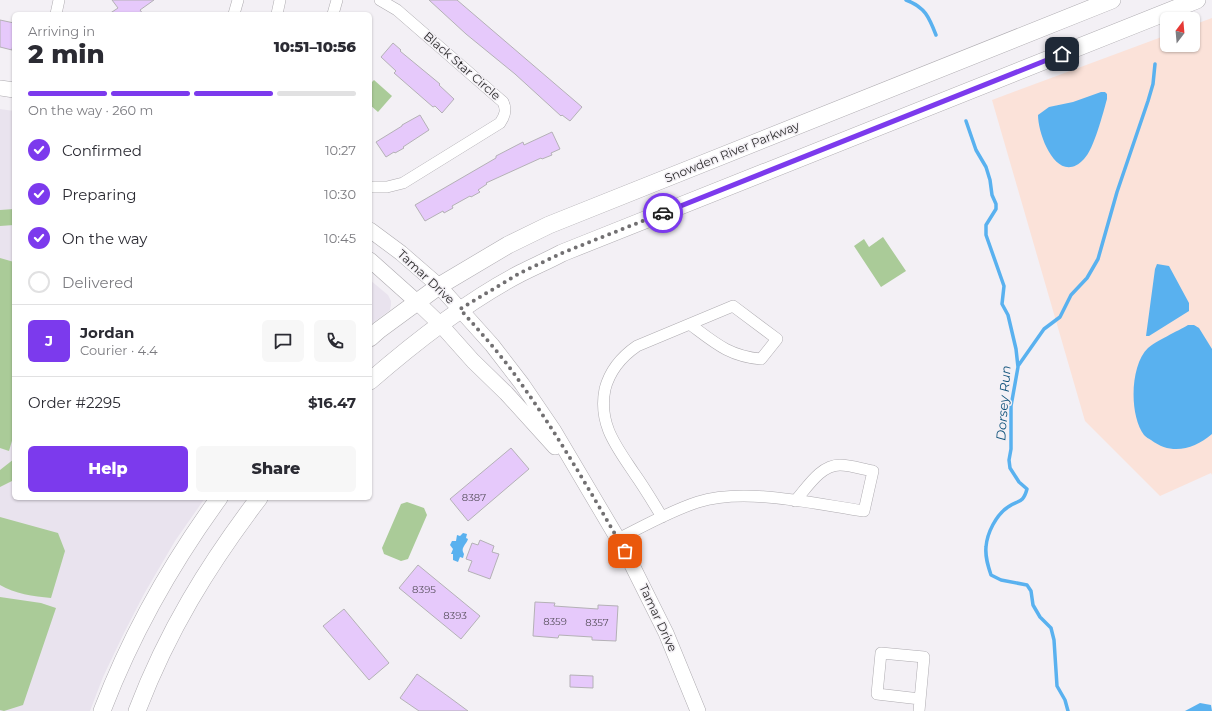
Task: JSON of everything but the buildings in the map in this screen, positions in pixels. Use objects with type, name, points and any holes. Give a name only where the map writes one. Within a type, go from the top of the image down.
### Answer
[{"type":"main road","name":"Snowden River Parkway","points":[[372,336],[439,286],[508,245],[549,225],[1112,0]]},
{"type":"main road","points":[[372,379],[401,354],[460,309],[520,273],[562,253],[1197,0]]},
{"type":"main road","points":[[102,711],[114,680],[153,600],[184,549],[218,500]]},
{"type":"main road","points":[[137,711],[144,692],[180,616],[210,567],[258,500]]},
{"type":"street","points":[[56,12],[59,0]]},
{"type":"street","points":[[235,12],[238,0]]},
{"type":"street","points":[[277,12],[280,0]]},
{"type":"street","points":[[334,12],[337,0]]},
{"type":"street","name":"Black Star Circle","points":[[372,187],[387,187],[403,183],[500,123],[506,112],[504,102],[397,10],[380,0]]},
{"type":"street","points":[[0,88],[12,90]]},
{"type":"street","name":"Tamar Drive","points":[[372,231],[401,253],[439,286],[460,309],[492,345],[522,384],[554,431],[618,539],[640,580],[666,632],[698,711]]},
{"type":"street","name":"Tamar Drive","points":[[372,262],[440,324],[542,432],[587,487]]},
{"type":"street","points":[[662,517],[649,494],[612,440],[606,424],[603,411],[603,398],[607,382],[613,370],[628,352],[637,346],[733,306],[777,339],[761,360],[737,355],[723,349],[690,325]]},
{"type":"street","points":[[618,539],[662,517],[699,502],[716,498],[750,496],[864,511],[873,471],[840,465],[830,467],[822,472],[795,501]]},
{"type":"street","points":[[919,711],[924,657],[881,653],[877,694],[920,698]]},
{"type":"shaded area","points":[[1212,18],[1212,475],[1211,473],[1160,496],[1085,421],[992,100],[1160,38],[1160,52],[1200,52],[1200,22]]},
{"type":"shaded area","points":[[0,109],[12,111],[12,500],[204,500],[175,541],[144,594],[103,677],[90,711],[0,711]]},
{"type":"shaded area","points":[[372,282],[388,295],[391,301],[390,310],[372,324]]},
{"type":"green space","points":[[374,80],[392,96],[378,112],[372,107],[372,82]]},
{"type":"green space","points":[[12,209],[12,225],[0,226],[0,210]]},
{"type":"green space","points":[[883,237],[906,271],[881,287],[854,246],[864,239],[869,247]]},
{"type":"green space","points":[[0,258],[12,261],[12,441],[9,451],[0,448]]},
{"type":"green space","points":[[12,461],[12,481],[0,487],[0,470]]},
{"type":"green space","points":[[407,502],[424,508],[427,515],[408,559],[401,561],[384,554],[382,548],[401,504]]},
{"type":"green space","points":[[0,517],[58,533],[65,551],[51,598],[18,593],[0,585]]},
{"type":"green space","points":[[0,597],[41,603],[56,608],[23,705],[4,711],[0,710]]},
{"type":"water","points":[[1105,92],[1107,94],[1107,99],[1098,130],[1088,154],[1075,166],[1066,167],[1058,163],[1046,146],[1039,124],[1038,115],[1049,107],[1073,102]]},
{"type":"water","points":[[1157,264],[1169,266],[1189,303],[1189,311],[1149,336],[1146,336],[1155,269]]},
{"type":"water","points":[[1188,325],[1194,325],[1199,328],[1212,349],[1212,434],[1198,444],[1190,447],[1183,449],[1167,448],[1148,439],[1139,426],[1134,403],[1135,378],[1142,356],[1148,348]]},
{"type":"water","points":[[463,533],[467,534],[466,538],[468,539],[463,548],[463,558],[460,557],[458,562],[453,560],[453,554],[451,554],[453,549],[450,545],[452,541],[456,541],[457,535],[460,536]]},
{"type":"water","points":[[1200,703],[1211,705],[1212,711],[1185,711]]},
{"type":"waterway","name":"Dorsey Run","points":[[906,0],[918,6],[926,13],[936,35]]},
{"type":"waterway","points":[[1018,366],[1044,329],[1060,317],[1071,295],[1087,278],[1098,259],[1117,192],[1153,84],[1155,64]]},
{"type":"waterway","name":"Dorsey Run","points":[[966,121],[976,150],[986,167],[992,195],[996,204],[996,209],[986,225],[986,235],[1004,286],[1002,304],[1008,315],[1016,349],[1018,367],[1011,406],[1011,449],[1009,460],[1010,468],[1019,482],[1027,489],[1024,497],[1020,501],[1004,510],[996,519],[990,530],[987,542],[986,558],[991,575],[1001,580],[1027,585],[1031,591],[1033,605],[1040,617],[1051,628],[1054,640],[1057,686],[1065,700],[1068,711]]},
{"type":"way so far","points":[[625,551],[554,431],[522,384],[492,345],[460,309],[520,273],[562,253],[663,213]]},
{"type":"route","points":[[663,213],[1062,54]]}]
